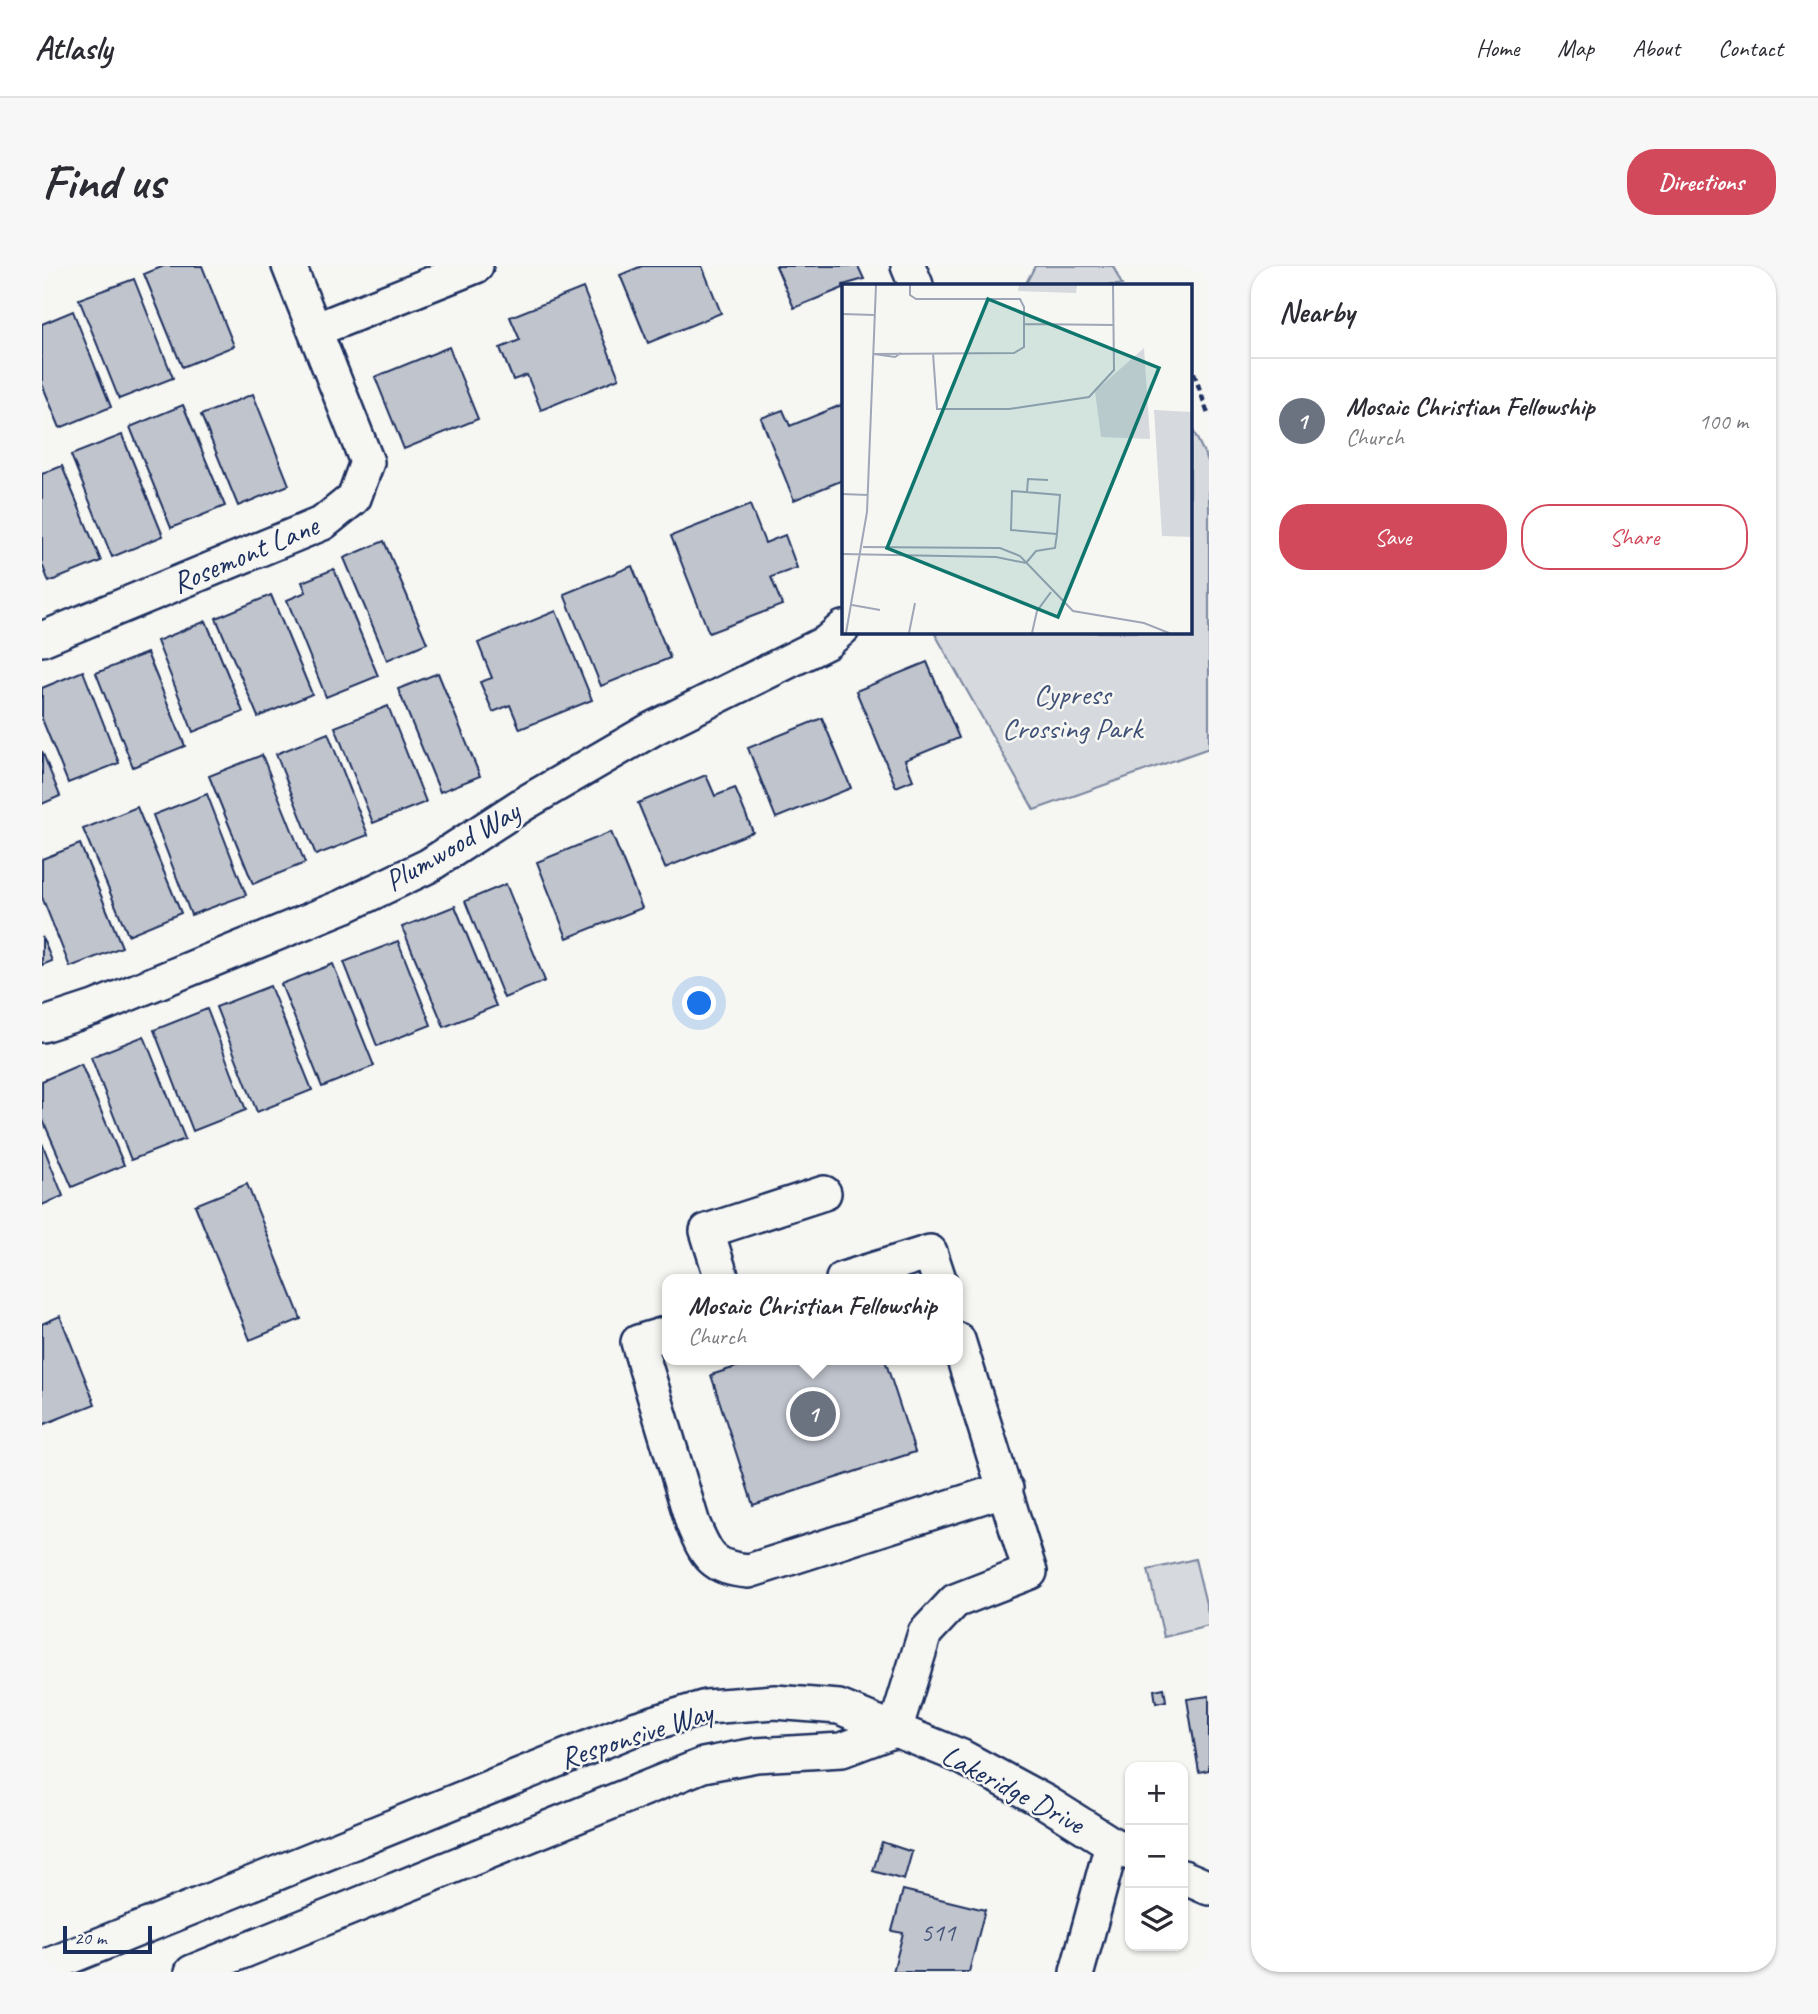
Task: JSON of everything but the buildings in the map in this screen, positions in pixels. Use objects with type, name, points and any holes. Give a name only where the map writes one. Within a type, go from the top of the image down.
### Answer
[{"type":"street","name":"Rosemont Lane","points":[[42,639],[323,523],[354,498],[367,462],[289,266]]},
{"type":"street","points":[[315,330],[476,266]]},
{"type":"street","points":[[908,266],[916,284]]},
{"type":"street","name":"Plumwood Way","points":[[42,1026],[94,1008],[344,906],[428,866],[525,803],[654,728],[827,642],[842,629]]},
{"type":"street","points":[[720,1274],[706,1231],[824,1194]]},
{"type":"street","points":[[859,1274],[930,1252],[937,1274]]},
{"type":"street","points":[[662,1335],[638,1342],[693,1524],[702,1546],[715,1561],[727,1569],[749,1571],[1006,1489]]},
{"type":"street","points":[[895,1730],[925,1633],[955,1601],[1030,1572],[963,1356]]},
{"type":"street","name":"Responsive Way","points":[[42,1968],[634,1729],[706,1707],[775,1702],[839,1707],[895,1730]]},
{"type":"street","name":"Lakeridge Drive","points":[[895,1730],[960,1756],[1047,1803],[1121,1848]]},
{"type":"street","name":"Responsive Way","points":[[192,1972],[703,1765],[756,1755],[842,1750],[895,1730]]},
{"type":"street","points":[[1077,1972],[1121,1848]]},
{"type":"street","points":[[1188,1879],[1209,1888]]},
{"type":"path","points":[[1192,366],[1209,416]]},
{"type":"green space","points":[[1035,266],[1113,266],[1122,284],[1026,284]]},
{"type":"green space","name":"Cypress Crossing Park","points":[[1192,428],[1209,463],[1209,748],[1034,810],[935,634],[1192,634]]},
{"type":"green space","points":[[1195,1559],[1209,1626],[1164,1637],[1148,1570]]},
{"type":"place","name":"Mosaic Christian Fellowship","points":[[813,1414]]}]
